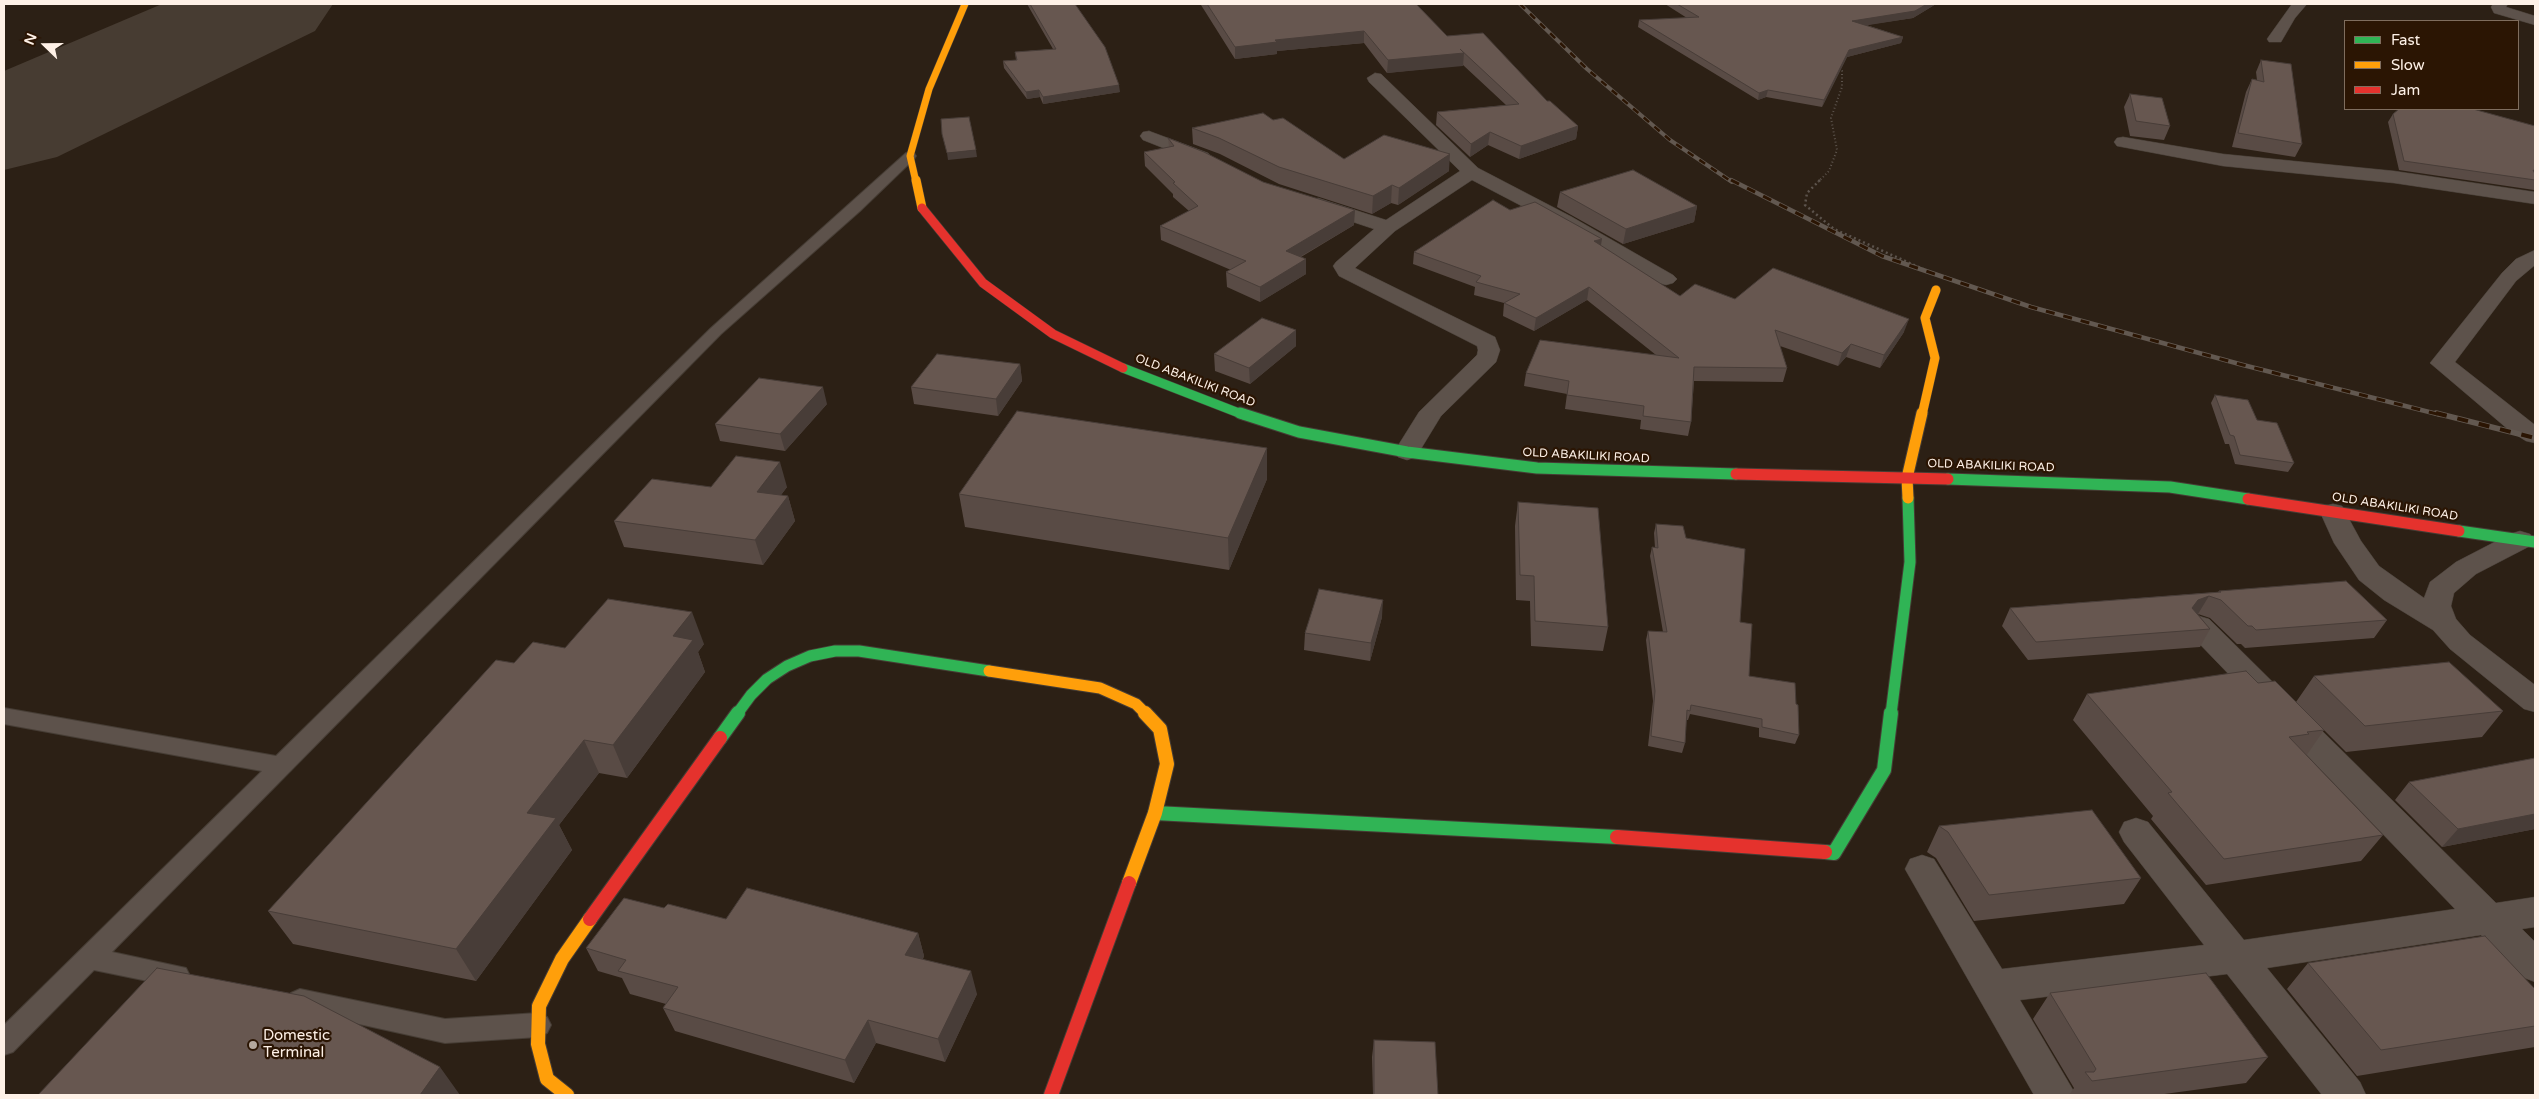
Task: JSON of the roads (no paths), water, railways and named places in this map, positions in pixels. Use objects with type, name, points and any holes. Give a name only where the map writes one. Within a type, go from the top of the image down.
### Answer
[{"type":"main road","name":"OLD ABAKILIKI ROAD","points":[[965,4],[929,89],[910,156],[920,205],[983,283],[1054,334],[1126,369],[1226,409],[1299,432],[1407,452],[1537,468],[1609,472],[1907,478],[2170,487],[2528,541]]},
{"type":"main road","points":[[1155,813],[1533,831],[1834,853],[1884,770],[1910,562],[1907,478],[1935,358],[1925,318],[1936,290]]},
{"type":"main road","points":[[567,1095],[547,1078],[538,1044],[539,1006],[562,959],[751,695],[766,679],[787,666],[810,656],[835,651],[859,651],[1100,688],[1136,704],[1160,729],[1167,764],[1155,813],[1051,1095]]},
{"type":"street","points":[[2274,39],[2289,16],[2300,4]]},
{"type":"street","points":[[2501,4],[2498,7],[2499,10],[2535,21]]},
{"type":"street","points":[[1375,78],[1471,172],[1565,221],[1666,280]]},
{"type":"street","points":[[1149,136],[1220,165]]},
{"type":"street","points":[[2123,142],[2223,160],[2394,177],[2535,198]]},
{"type":"street","points":[[1407,452],[1432,412],[1488,357],[1490,350],[1486,342],[1462,328],[1346,272],[1343,266],[1388,227],[1471,172]]},
{"type":"street","points":[[1297,198],[1388,227]]},
{"type":"street","points":[[2535,256],[2509,277],[2442,364],[2519,426],[2535,436]]},
{"type":"street","points":[[2333,512],[2348,543],[2369,573],[2394,593],[2443,623],[2460,642],[2535,701]]},
{"type":"street","points":[[2443,623],[2437,606],[2440,588],[2466,568],[2528,541]]},
{"type":"street","points":[[2199,626],[2535,966]]},
{"type":"street","points":[[2136,832],[2346,1095]]},
{"type":"street","points":[[1922,869],[2056,1095]]},
{"type":"street","points":[[1992,987],[2236,957],[2535,912]]},
{"type":"lane","points":[[4,1043],[716,331],[855,208],[910,156]]},
{"type":"lane","points":[[4,716],[283,766]]},
{"type":"lane","points":[[89,958],[204,982]]},
{"type":"lane","points":[[282,998],[445,1031],[538,1025]]},
{"type":"railway","points":[[1520,4],[1587,69],[1670,140],[1732,182]]},
{"type":"railway","points":[[1731,180],[1882,256],[2031,307],[2243,365],[2441,415]]},
{"type":"railway","points":[[2436,413],[2535,438]]},
{"type":"place","name":"Domestic Terminal","points":[[253,1045]]}]
